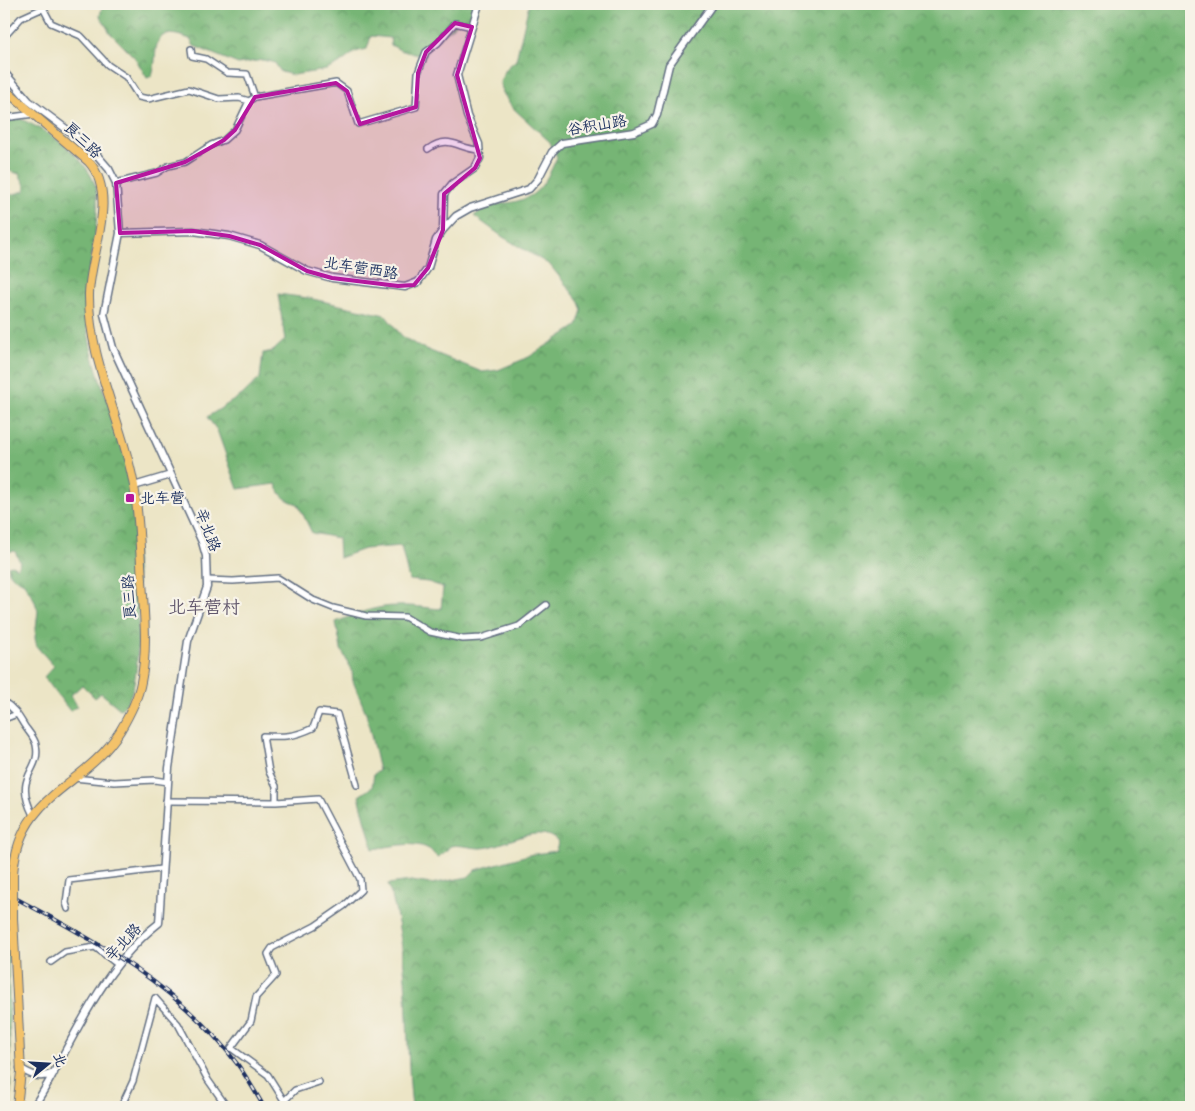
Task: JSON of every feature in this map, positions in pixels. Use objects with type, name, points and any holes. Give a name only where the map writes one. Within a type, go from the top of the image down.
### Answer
[{"type":"main road","name":"良三路","points":[[4,90],[89,162],[97,174],[103,190],[89,284],[90,317],[96,350],[129,461],[134,486],[145,646],[141,683],[133,706],[119,732],[91,765],[50,797],[33,815],[17,847],[13,874],[13,918],[20,1068],[17,1107]]},
{"type":"street","points":[[4,36],[21,18],[52,4],[66,4]]},
{"type":"street","points":[[428,149],[438,142],[452,142],[470,150],[479,150],[479,144],[467,116],[457,75],[479,4]]},
{"type":"street","name":"谷积山路","points":[[443,230],[456,216],[470,208],[529,189],[538,179],[552,152],[562,143],[634,132],[652,124],[657,115],[669,65],[714,4]]},
{"type":"street","points":[[43,8],[51,23],[82,36],[108,64],[126,76],[139,97],[148,99],[189,89],[219,99],[238,98],[249,102]]},
{"type":"street","points":[[116,183],[157,173],[168,166],[186,162],[211,145],[224,140],[235,130],[249,102],[255,97],[336,83],[347,91],[358,124],[416,107],[418,73],[426,52],[438,43],[455,23],[472,27]]},
{"type":"street","points":[[191,49],[192,56],[206,59],[228,73],[247,74],[255,97]]},
{"type":"street","name":"辛北路","points":[[4,72],[29,101],[89,146],[108,169],[116,183],[120,233],[105,306],[106,324],[113,348],[202,542],[206,556],[207,580],[188,641],[168,782],[159,923],[136,943],[117,964],[98,990],[54,1073],[33,1107]]},
{"type":"street","points":[[4,118],[34,114]]},
{"type":"street","name":"北车营西路","points":[[120,233],[193,231],[229,236],[260,245],[307,271],[347,280],[405,287],[414,285],[424,276],[436,240],[443,230],[444,194],[452,184],[475,168],[480,158],[479,150]]},
{"type":"street","points":[[134,486],[171,475]]},
{"type":"street","points":[[207,580],[232,581],[278,578],[313,600],[333,608],[366,616],[405,617],[430,632],[463,639],[480,638],[518,626],[546,605]]},
{"type":"street","points":[[4,702],[13,708],[36,744],[34,761],[25,781],[25,799],[33,815]]},
{"type":"street","points":[[276,802],[276,786],[269,772],[263,736],[290,737],[304,732],[313,728],[319,712],[337,714],[357,785]]},
{"type":"street","points":[[4,719],[17,714]]},
{"type":"street","points":[[74,778],[114,782],[155,780],[168,782]]},
{"type":"street","points":[[166,801],[276,802],[318,799],[346,849],[362,886],[361,890],[344,906],[315,926],[272,948],[268,954],[276,975],[256,997],[251,1021],[231,1048],[268,1075],[288,1107]]},
{"type":"street","points":[[68,908],[66,903],[69,880],[162,869]]},
{"type":"street","points":[[52,962],[65,952],[95,947],[117,964]]},
{"type":"street","points":[[122,1107],[133,1081],[155,998],[178,1024],[208,1080],[227,1107]]},
{"type":"street","points":[[20,1068],[38,1077],[45,1077],[54,1073]]},
{"type":"street","points":[[284,1101],[296,1090],[319,1082]]},
{"type":"highlighted area","points":[[455,23],[472,27],[457,75],[480,158],[475,168],[444,194],[443,230],[428,268],[414,285],[398,286],[332,278],[307,271],[260,245],[229,236],[193,231],[120,233],[116,183],[185,162],[224,140],[235,130],[255,97],[336,83],[347,91],[360,124],[416,107],[418,73],[426,52]]},
{"type":"green space","points":[[103,4],[478,4],[474,22],[461,20],[430,46],[425,57],[400,50],[391,45],[390,38],[371,36],[367,49],[355,52],[339,64],[326,70],[293,75],[281,72],[275,63],[263,60],[238,64],[194,46],[190,39],[176,35],[167,35],[161,37],[158,43],[152,76],[147,78],[135,58],[111,34],[100,16]]},
{"type":"green space","points":[[529,4],[1191,4],[1191,1107],[412,1107],[401,939],[396,911],[388,884],[411,881],[431,884],[468,877],[475,870],[528,855],[556,851],[558,842],[550,836],[532,834],[490,847],[450,846],[438,857],[429,849],[416,845],[373,849],[359,796],[372,787],[374,774],[379,771],[366,713],[353,681],[352,671],[341,649],[336,622],[366,611],[389,606],[441,609],[443,587],[428,582],[409,580],[401,546],[364,549],[339,558],[338,538],[312,533],[298,504],[284,497],[276,484],[238,489],[217,430],[207,417],[242,395],[260,378],[263,353],[273,351],[285,340],[278,294],[308,298],[385,315],[402,336],[418,346],[482,372],[498,370],[529,357],[577,326],[582,310],[578,300],[550,265],[503,237],[474,216],[489,207],[519,201],[532,195],[545,180],[557,157],[550,142],[513,108],[503,93],[500,82],[506,69],[516,60]]},
{"type":"green space","points":[[4,112],[43,130],[68,148],[79,158],[87,170],[94,182],[97,193],[96,224],[86,309],[88,329],[91,349],[128,466],[135,530],[138,612],[137,662],[134,684],[128,700],[120,709],[101,693],[95,698],[82,685],[71,695],[77,706],[70,711],[44,677],[54,666],[37,647],[35,638],[38,611],[34,599],[24,583],[13,577],[9,572],[8,566],[12,565],[17,568],[20,562],[15,551],[4,552],[4,200],[10,195],[25,191],[25,185],[19,174],[4,169]]},
{"type":"green space","points":[[4,934],[8,944],[11,1107],[4,1107]]},
{"type":"railway","points":[[4,892],[69,927],[131,965],[188,1010],[214,1036],[238,1065],[264,1107]]},
{"type":"place","name":"北车营","points":[[130,498]]},
{"type":"district","name":"北车营村","points":[[204,607]]}]
